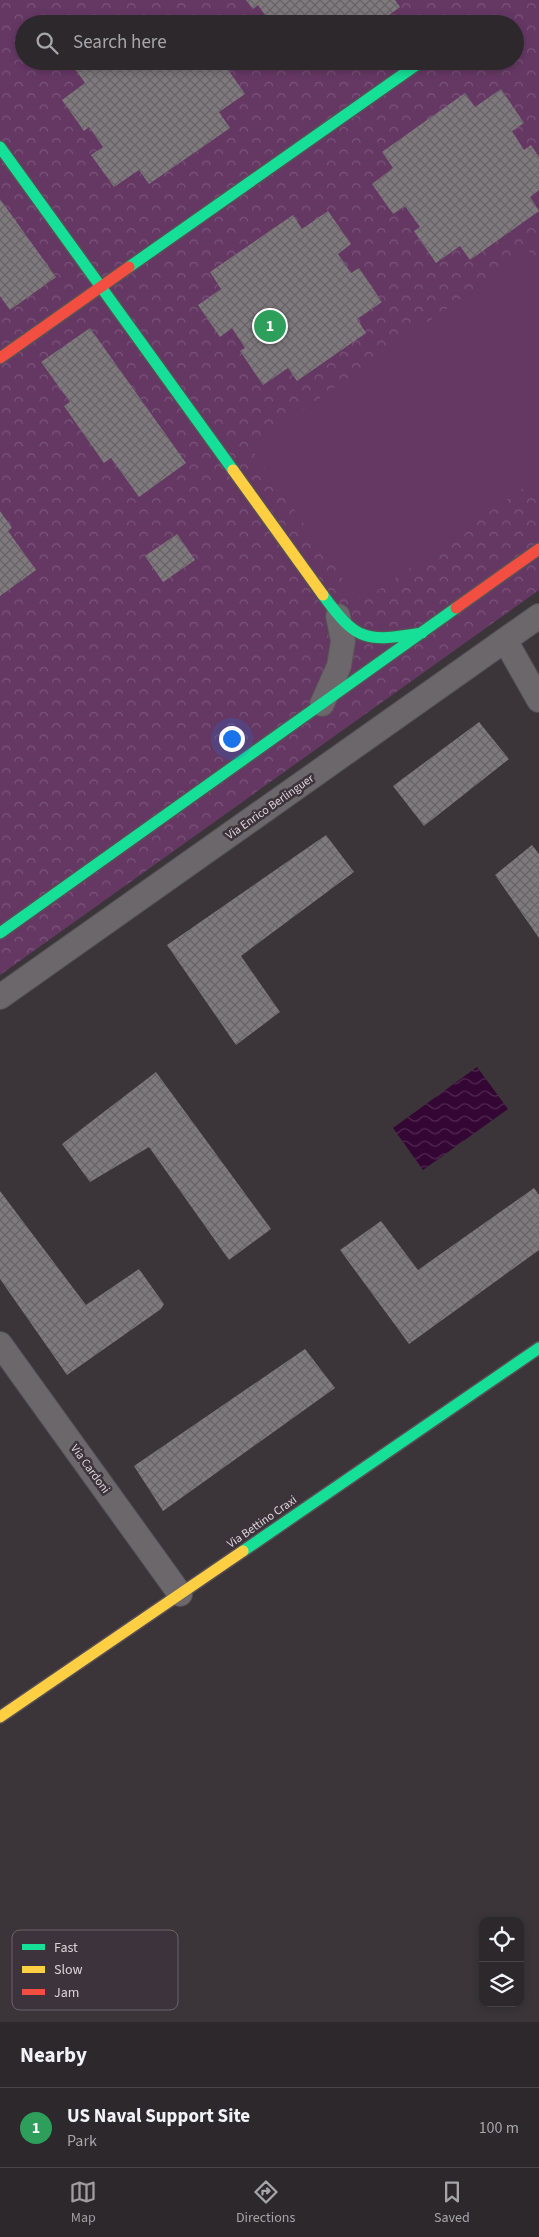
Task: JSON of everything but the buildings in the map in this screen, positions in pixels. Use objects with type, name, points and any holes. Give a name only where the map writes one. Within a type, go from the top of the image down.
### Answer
[{"type":"street","points":[[0,358],[409,70]]},
{"type":"street","points":[[0,148],[338,616],[353,632],[372,640],[422,633]]},
{"type":"street","points":[[0,932],[539,549]]},
{"type":"street","points":[[322,704],[339,666],[342,650],[343,641],[338,616]]},
{"type":"street","name":"Via Enrico Berlinguer","points":[[0,997],[539,616]]},
{"type":"street","points":[[505,640],[539,700]]},
{"type":"street","name":"Via Cardoni","points":[[0,1344],[180,1594]]},
{"type":"street","name":"Via Bettino Craxi","points":[[0,1718],[539,1348]]},
{"type":"green space","points":[[0,0],[539,0],[539,590],[0,975]]},
{"type":"green space","points":[[529,251],[539,265],[539,477],[360,603],[250,447]]},
{"type":"water","points":[[477,1067],[508,1109],[423,1170],[393,1128]]},
{"type":"traffic: fast","points":[[129,267],[409,70]]},
{"type":"traffic: fast","points":[[0,147],[233,470]]},
{"type":"traffic: fast","points":[[323,595],[345,622],[354,630],[364,635],[388,637],[422,633]]},
{"type":"traffic: fast","points":[[0,933],[456,608]]},
{"type":"traffic: fast","points":[[243,1551],[539,1348]]},
{"type":"traffic: slow","points":[[233,470],[323,595]]},
{"type":"traffic: slow","points":[[0,1717],[243,1551]]},
{"type":"traffic: jam","points":[[0,358],[129,267]]},
{"type":"traffic: jam","points":[[456,608],[539,549]]},
{"type":"place","name":"US Naval Support Site","points":[[270,326]]}]
